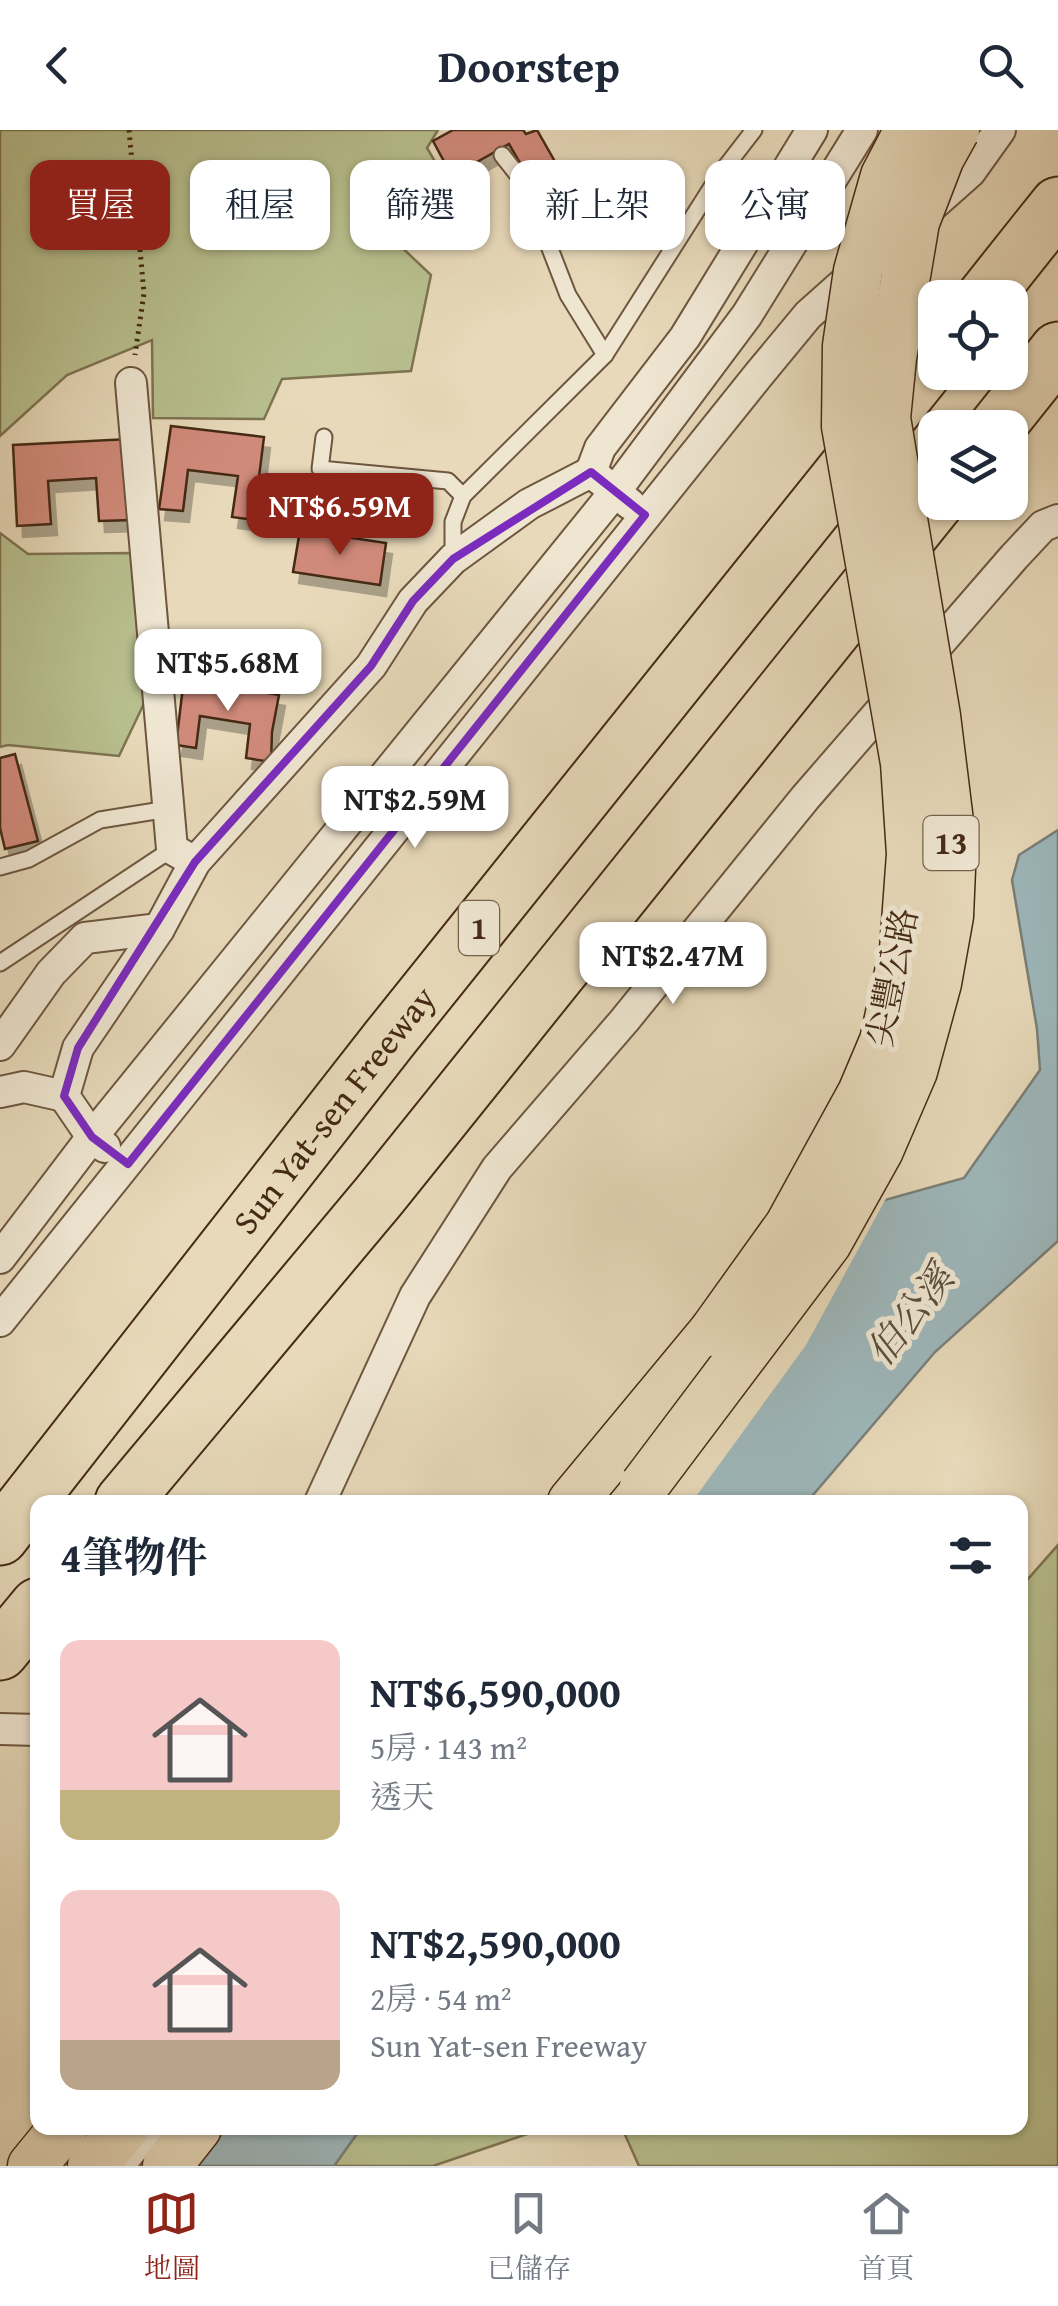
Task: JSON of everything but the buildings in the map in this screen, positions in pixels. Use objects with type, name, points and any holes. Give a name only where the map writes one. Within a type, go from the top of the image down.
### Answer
[{"type":"highway","points":[[998,280],[1058,205]]},
{"type":"highway","points":[[1010,410],[1058,350]]},
{"type":"highway","name":"Sun Yat-sen Freeway","points":[[34,1495],[390,1038],[918,379]]},
{"type":"highway","points":[[128,1495],[379,1196],[922,520]]},
{"type":"highway","name":"Sun Yat-sen Freeway","points":[[14,1520],[30,1499]]},
{"type":"highway","points":[[0,1652],[30,1616]]},
{"type":"main road","name":"尖豐公路","points":[[578,1495],[713,1332],[790,1226],[862,1093],[884,1041],[904,950],[911,854],[905,763],[846,426],[847,346],[858,271],[885,176],[909,130]]},
{"type":"main road","name":"尖豐公路","points":[[639,1495],[827,1243],[879,1150],[914,1071],[937,983],[948,916],[952,846],[936,716],[886,418],[915,222],[940,157],[956,130]]},
{"type":"main road","points":[[32,2166],[57,2135]]},
{"type":"main road","points":[[92,2166],[118,2135]]},
{"type":"main road","points":[[167,2166],[191,2135]]},
{"type":"street","points":[[64,1096],[78,1048],[159,929],[183,855],[371,666],[413,602],[454,560],[529,504],[591,472],[600,448],[685,337],[812,130]]},
{"type":"street","points":[[0,1258],[92,1137],[614,492],[747,315],[862,130]]},
{"type":"street","points":[[0,1321],[808,315],[970,172],[1000,130]]},
{"type":"street","points":[[131,383],[168,809],[183,855]]},
{"type":"street","points":[[591,472],[645,515]]},
{"type":"street","points":[[323,1495],[415,1296],[497,1168],[805,798],[1014,557],[1043,526],[1058,520]]},
{"type":"street","points":[[0,1046],[51,973],[85,938],[159,929]]},
{"type":"street","points":[[0,1092],[24,1088],[64,1096],[92,1137],[128,1164]]},
{"type":"street","points":[[0,1729],[30,1730]]},
{"type":"lane","points":[[454,560],[452,522],[464,496],[604,354],[720,174],[754,130]]},
{"type":"lane","points":[[502,155],[525,184],[568,295],[604,354]]},
{"type":"lane","points":[[324,436],[320,469],[448,481],[464,496]]},
{"type":"lane","points":[[0,867],[29,859],[100,820],[168,809]]},
{"type":"lane","points":[[0,964],[183,855]]},
{"type":"lane","points":[[128,2166],[154,2135]]},
{"type":"path","points":[[128,130],[144,293],[131,383]]},
{"type":"highlighted area","points":[[591,472],[645,515],[128,1164],[92,1137],[64,1096],[78,1048],[195,862],[371,666],[413,601],[453,559]]},
{"type":"green space","points":[[0,130],[438,130],[427,148],[434,160],[350,160],[350,250],[405,250],[431,275],[411,371],[282,379],[264,419],[153,418],[152,340],[67,375],[0,436]]},
{"type":"green space","points":[[0,533],[28,554],[132,553],[148,695],[119,756],[0,747]]},
{"type":"green space","points":[[1058,1545],[1058,2166],[639,2166],[625,2135],[1028,2135],[1028,1579]]},
{"type":"green space","points":[[356,2135],[524,2135],[433,2166],[334,2166]]},
{"type":"water","name":"伯公溪","points":[[1058,830],[1058,1241],[935,1352],[813,1495],[614,1495],[849,1210],[964,1178],[1040,1070],[1037,1029],[1012,880],[1019,855]]},
{"type":"water","points":[[208,2135],[356,2135],[334,2166],[183,2166]]},
{"type":"pier","points":[[889,1193],[806,1345],[697,1495],[609,1495],[846,1206]]}]
